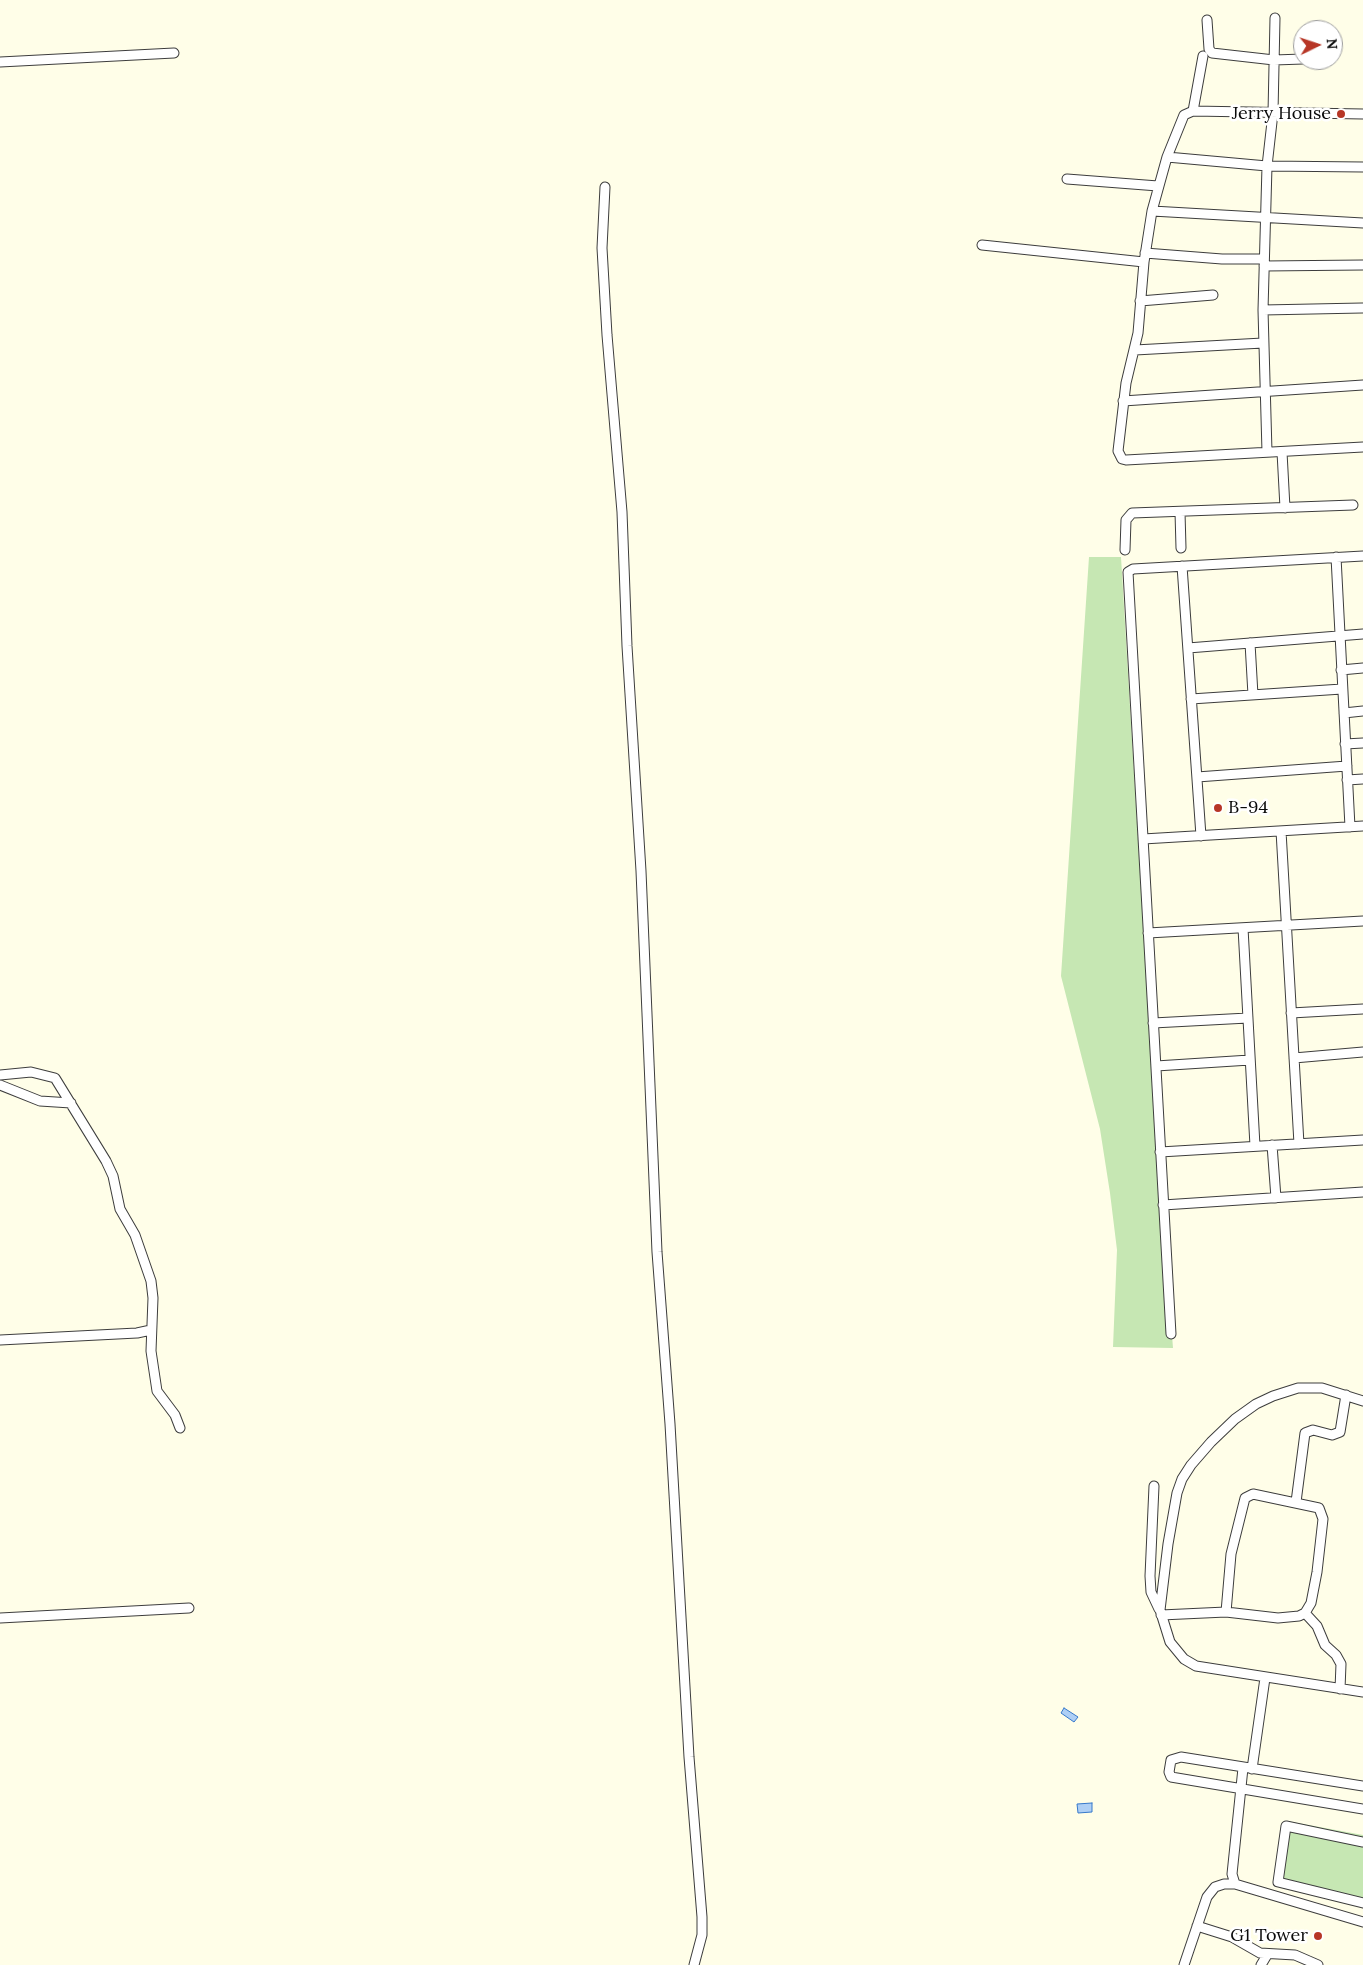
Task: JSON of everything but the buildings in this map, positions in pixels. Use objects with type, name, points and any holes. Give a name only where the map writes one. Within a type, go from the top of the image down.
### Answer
[{"type":"street","points":[[1267,452],[1263,310],[1267,166],[1273,112],[1275,18]]},
{"type":"street","points":[[1207,20],[1209,49],[1212,53],[1274,60],[1293,59]]},
{"type":"street","points":[[0,62],[174,53]]},
{"type":"street","points":[[1193,110],[1203,56]]},
{"type":"street","points":[[1363,114],[1193,110],[1184,115],[1167,157],[1152,211],[1145,257],[1138,333],[1123,401],[1118,451],[1122,459],[1363,447]]},
{"type":"street","points":[[1167,157],[1267,166],[1363,167]]},
{"type":"street","points":[[1067,180],[1158,186]]},
{"type":"street","points":[[605,187],[602,248],[607,335],[622,512],[657,1252],[689,1757],[702,1917],[702,1935],[694,1965]]},
{"type":"street","points":[[1152,211],[1363,223]]},
{"type":"street","points":[[982,245],[1145,257],[1214,258],[1363,266]]},
{"type":"street","points":[[1140,301],[1213,295]]},
{"type":"street","points":[[1263,310],[1362,308]]},
{"type":"street","points":[[1135,350],[1263,343]]},
{"type":"street","points":[[1123,401],[1363,385]]},
{"type":"street","points":[[1282,452],[1285,508]]},
{"type":"street","points":[[1125,550],[1126,520],[1130,514],[1353,506]]},
{"type":"street","points":[[1180,512],[1181,548]]},
{"type":"street","points":[[1171,1334],[1128,572],[1133,569],[1363,556]]},
{"type":"street","points":[[1336,557],[1350,827]]},
{"type":"street","points":[[1182,566],[1201,836]]},
{"type":"street","points":[[1188,648],[1363,634]]},
{"type":"street","points":[[1250,643],[1252,695]]},
{"type":"street","points":[[1341,670],[1363,668]]},
{"type":"street","points":[[1192,699],[1342,689]]},
{"type":"street","points":[[1344,713],[1363,711]]},
{"type":"street","points":[[1345,744],[1363,743]]},
{"type":"street","points":[[1197,777],[1346,766]]},
{"type":"street","points":[[1347,780],[1363,779]]},
{"type":"street","points":[[1143,839],[1363,826]]},
{"type":"street","points":[[1281,831],[1299,1144]]},
{"type":"street","points":[[1148,933],[1363,921]]},
{"type":"street","points":[[1243,928],[1255,1146]]},
{"type":"street","points":[[1291,1013],[1363,1009]]},
{"type":"street","points":[[1153,1023],[1248,1018]]},
{"type":"street","points":[[1294,1058],[1363,1052]]},
{"type":"street","points":[[1156,1066],[1250,1060]]},
{"type":"street","points":[[0,1075],[31,1072],[51,1076],[60,1084],[110,1168],[120,1209],[138,1242],[152,1290],[152,1371],[157,1392],[175,1415],[180,1428]]},
{"type":"street","points":[[0,1085],[40,1101],[71,1103]]},
{"type":"street","points":[[1160,1152],[1363,1140]]},
{"type":"street","points":[[1272,1146],[1276,1198]]},
{"type":"street","points":[[1163,1205],[1363,1192]]},
{"type":"street","points":[[0,1340],[137,1333],[151,1330]]},
{"type":"street","points":[[1160,1612],[1168,1544],[1177,1493],[1182,1479],[1199,1455],[1235,1419],[1273,1396],[1309,1386],[1363,1401]]},
{"type":"street","points":[[1296,1502],[1305,1433],[1313,1430],[1332,1435],[1340,1432],[1346,1396]]},
{"type":"street","points":[[1154,1486],[1151,1592],[1170,1642],[1190,1663],[1206,1669],[1363,1692]]},
{"type":"street","points":[[1160,1612],[1226,1612],[1278,1618],[1299,1616],[1306,1613],[1311,1604],[1323,1519],[1319,1508],[1253,1494],[1245,1498],[1231,1554],[1226,1612]]},
{"type":"street","points":[[0,1618],[190,1608]]},
{"type":"street","points":[[1306,1613],[1317,1626],[1325,1645],[1339,1659],[1342,1671],[1340,1689]]},
{"type":"street","points":[[1235,1884],[1232,1871],[1241,1790],[1248,1768],[1265,1678]]},
{"type":"street","points":[[1363,1786],[1175,1757],[1171,1760],[1169,1772],[1171,1777],[1363,1809]]},
{"type":"street","points":[[1363,1842],[1286,1826],[1278,1882],[1363,1903]]},
{"type":"street","points":[[1184,1965],[1210,1891],[1224,1884],[1235,1884],[1363,1922]]},
{"type":"street","points":[[1197,1926],[1232,1937],[1267,1955],[1295,1955],[1318,1965]]},
{"type":"street","points":[[1261,1965],[1267,1955]]},
{"type":"green space","points":[[1089,557],[1121,557],[1154,1105],[1173,1348],[1113,1347],[1117,1250],[1110,1193],[1100,1129],[1061,976]]},
{"type":"green space","points":[[1287,1821],[1363,1835],[1363,1908],[1277,1885]]},
{"type":"water","points":[[1064,1708],[1078,1717],[1074,1722],[1061,1713]]},
{"type":"water","points":[[1092,1803],[1092,1812],[1078,1813],[1077,1804]]},
{"type":"place","name":"Jerry House","points":[[1341,114]]},
{"type":"place","name":"B-94","points":[[1218,808]]},
{"type":"place","name":"G1 Tower","points":[[1318,1936]]}]
